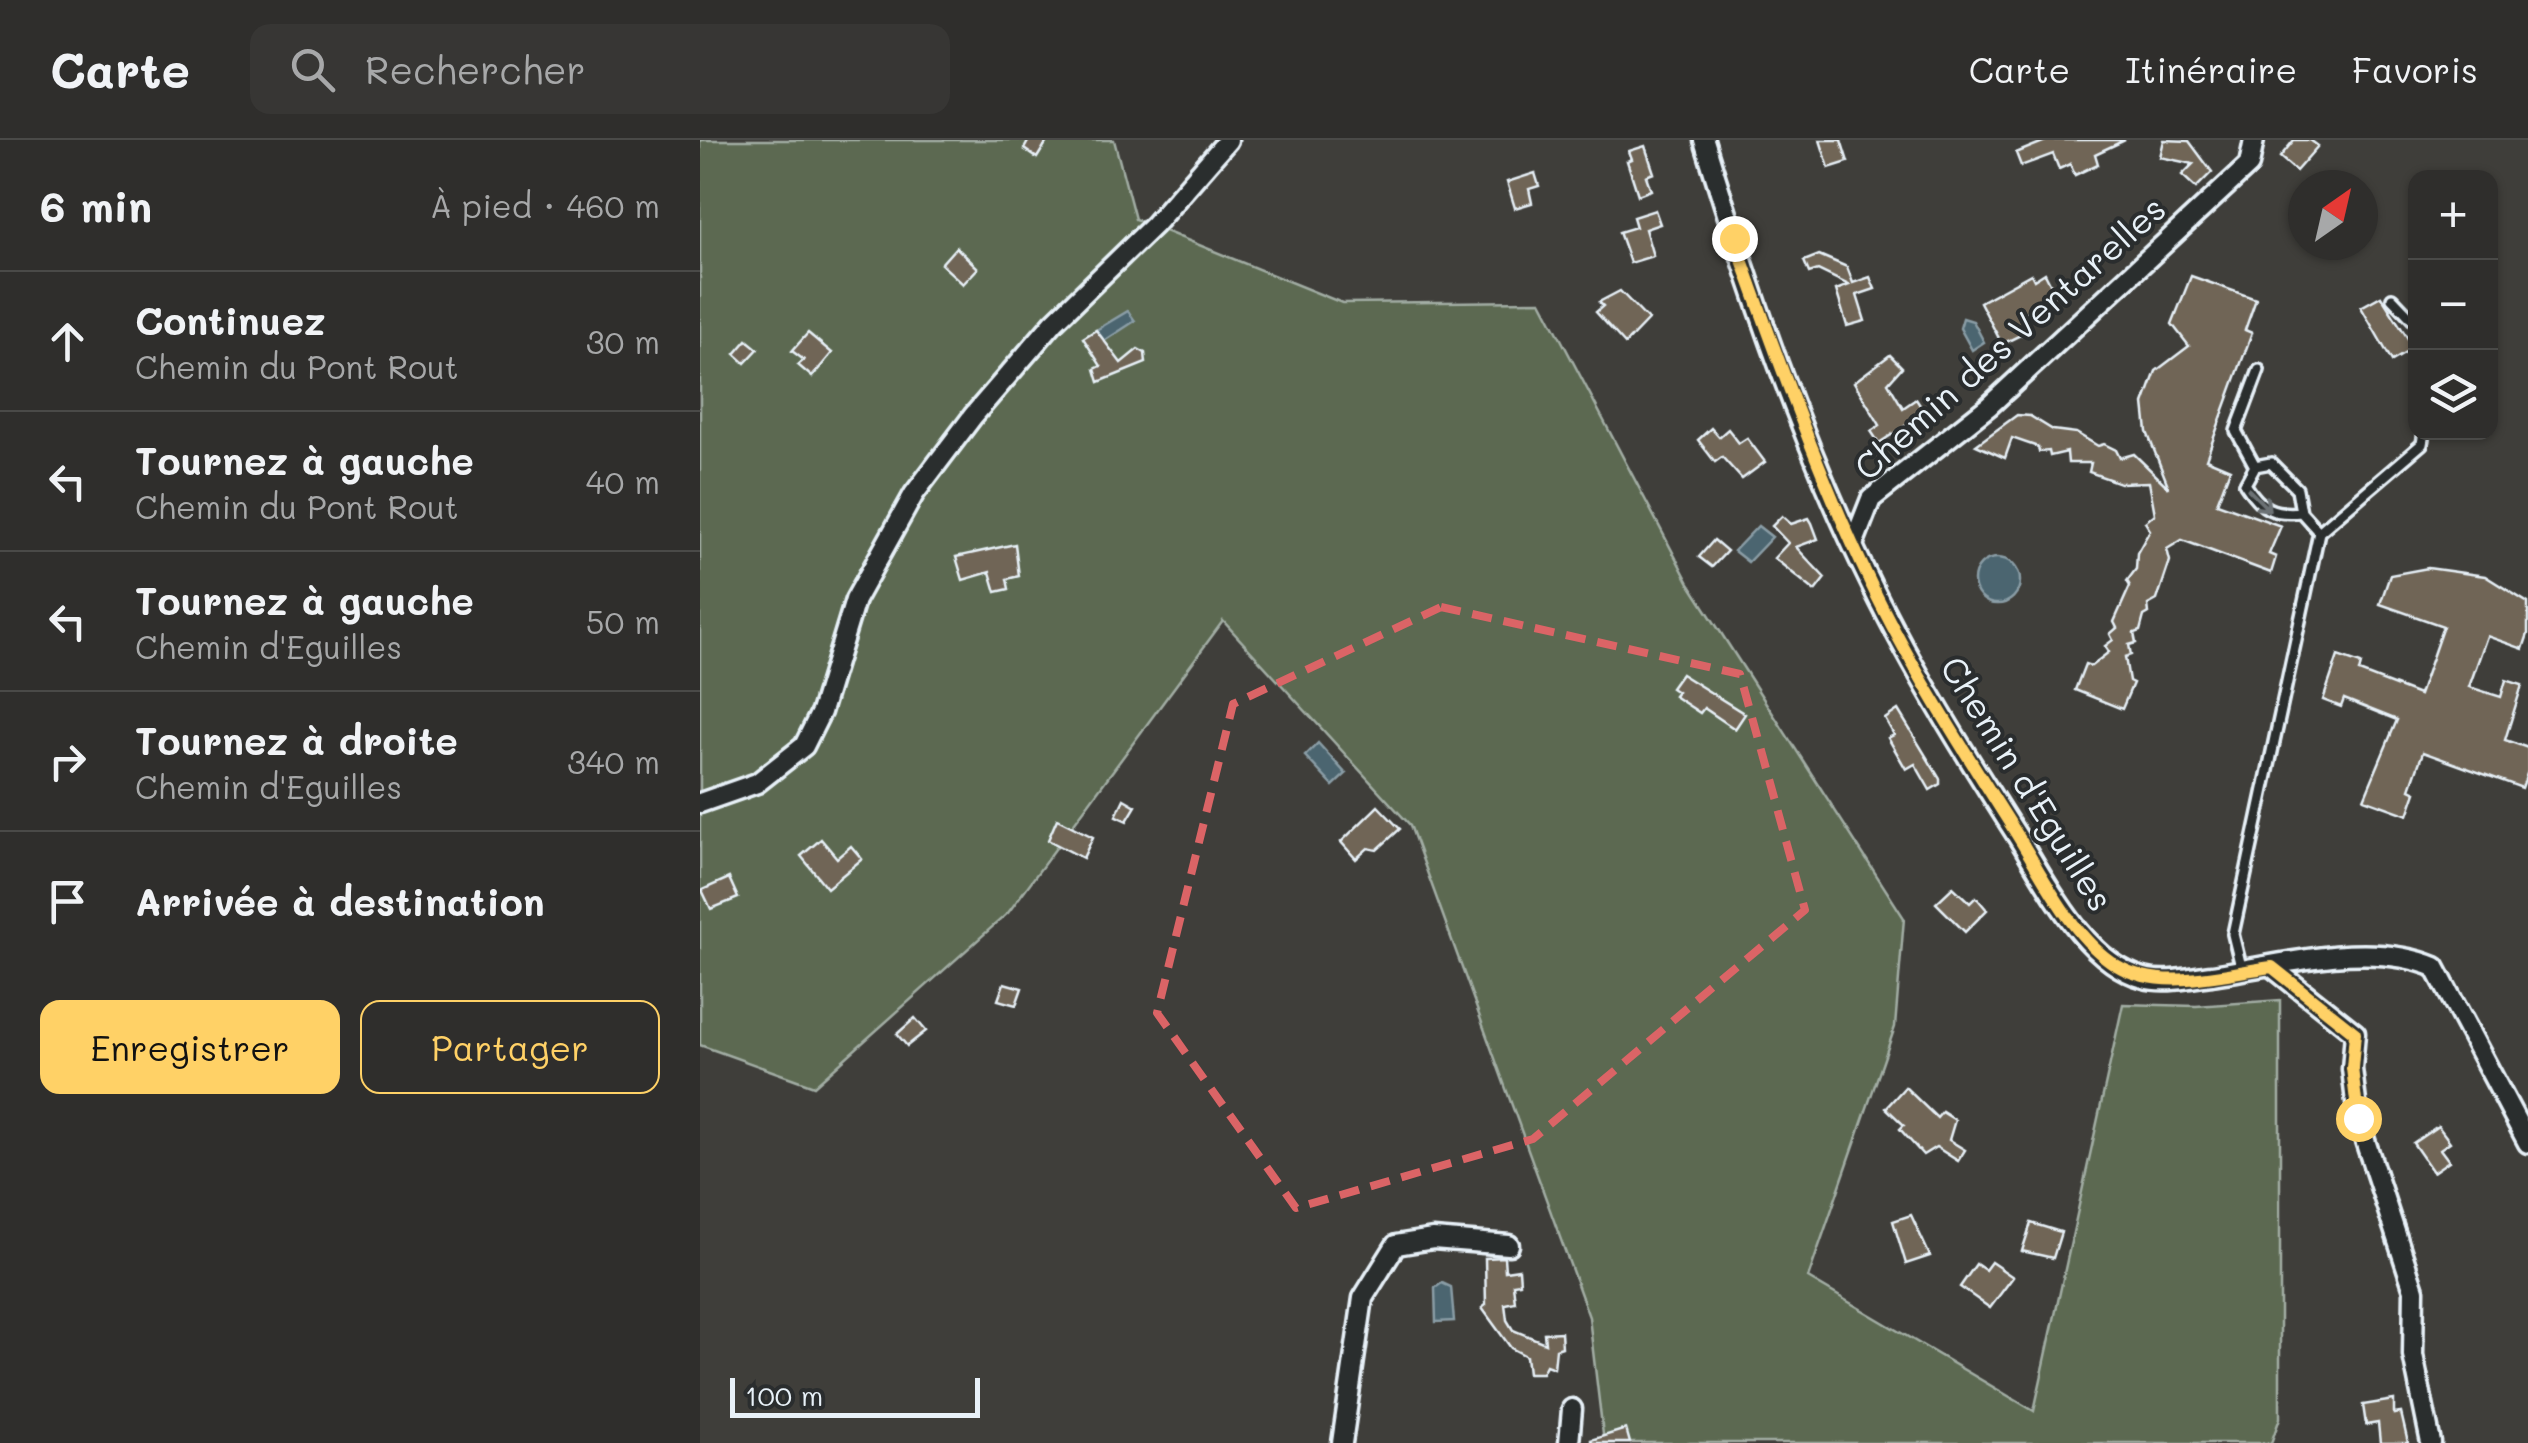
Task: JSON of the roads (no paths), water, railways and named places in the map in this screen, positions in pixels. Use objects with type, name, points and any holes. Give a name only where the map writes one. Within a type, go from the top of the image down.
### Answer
[{"type":"street","points":[[700,803],[757,783],[804,746],[821,712],[855,600],[914,494],[973,416],[1054,322],[1154,225],[1228,140]]},
{"type":"street","name":"Chemin d'Eguilles","points":[[1704,140],[1747,274],[1819,468],[1853,545],[1958,741],[2085,936],[2114,964],[2146,979],[2375,954],[2410,956],[2436,967],[2528,1143]]},
{"type":"street","name":"Chemin des Ventarelles","points":[[1853,545],[1872,499],[1990,406],[2249,165],[2254,140]]},
{"type":"street","points":[[2272,967],[2355,1033],[2352,1068],[2358,1118],[2414,1290],[2413,1354],[2431,1443]]},
{"type":"street","points":[[1342,1443],[1363,1298],[1396,1245],[1434,1238],[1509,1245]]},
{"type":"street","points":[[1570,1443],[1572,1409]]},
{"type":"lane","points":[[2392,298],[2408,315]]},
{"type":"lane","points":[[2255,466],[2236,431],[2259,370]]},
{"type":"lane","points":[[2242,970],[2233,934],[2319,532],[2423,440]]},
{"type":"lane","points":[[2255,466],[2272,463],[2297,489],[2301,512],[2319,532]]},
{"type":"lane","points":[[2255,466],[2245,484],[2258,505],[2277,515],[2301,512]]},
{"type":"water","points":[[1128,311],[1135,321],[1104,341],[1096,330]]},
{"type":"water","points":[[1963,318],[1973,321],[1984,342],[1972,350],[1960,328]]},
{"type":"water","points":[[1758,526],[1772,537],[1748,562],[1734,551]]},
{"type":"water","points":[[1997,558],[2013,565],[2020,581],[2013,597],[1997,604],[1981,597],[1974,581],[1981,565]]},
{"type":"water","points":[[1318,743],[1346,774],[1333,786],[1305,756]]},
{"type":"water","points":[[1442,1283],[1451,1287],[1454,1321],[1436,1322],[1435,1288]]}]
